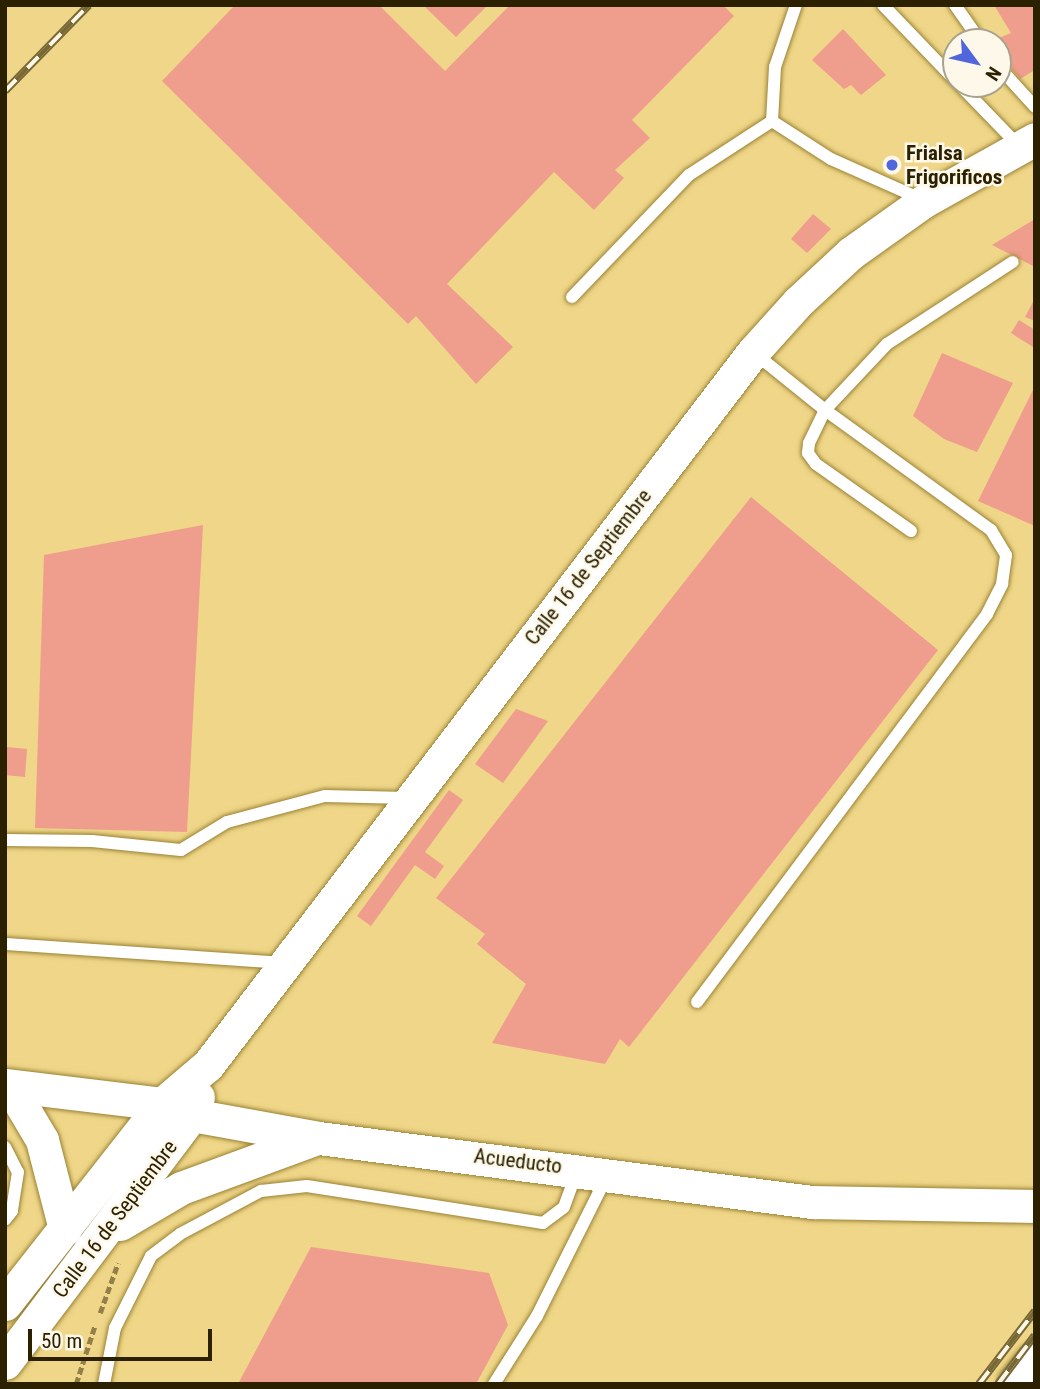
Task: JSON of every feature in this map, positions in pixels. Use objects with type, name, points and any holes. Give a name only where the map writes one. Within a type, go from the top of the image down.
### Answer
[{"type":"highway","points":[[1017,1384],[1035,1363]]},
{"type":"main road","name":"Calle 16 de Septiembre","points":[[5,1363],[108,1230],[177,1109],[208,1065],[753,352],[798,302],[851,253],[924,201],[1028,144]]},
{"type":"main road","name":"Acueducto","points":[[8,1086],[177,1109],[319,1138],[594,1170],[813,1202],[1034,1206]]},
{"type":"main road","points":[[8,1086],[42,1140],[65,1229]]},
{"type":"main road","name":"Calle 16 de Septiembre","points":[[5,1304],[65,1229],[177,1109]]},
{"type":"main road","points":[[108,1230],[181,1188],[319,1138]]},
{"type":"lane","points":[[772,121],[775,67],[796,5]]},
{"type":"lane","points":[[883,5],[942,66]]},
{"type":"lane","points":[[954,5],[971,28]]},
{"type":"lane","points":[[1012,82],[1035,107]]},
{"type":"lane","points":[[976,98],[1028,144]]},
{"type":"lane","points":[[772,121],[831,159],[924,201]]},
{"type":"lane","points":[[572,297],[689,175],[772,121]]},
{"type":"lane","points":[[911,531],[808,453],[825,410],[887,344],[1013,262]]},
{"type":"lane","points":[[697,1002],[988,614],[1002,584],[1006,555],[991,530],[825,410],[753,352]]},
{"type":"lane","points":[[5,840],[92,841],[181,850],[228,822],[325,796],[410,798]]},
{"type":"lane","points":[[5,944],[286,963]]},
{"type":"lane","points":[[5,1147],[18,1172],[12,1211],[5,1220]]},
{"type":"lane","points":[[104,1384],[115,1328],[151,1256],[180,1234],[261,1191],[307,1186],[543,1223],[564,1207],[594,1170]]},
{"type":"lane","points":[[494,1384],[537,1316],[594,1170]]},
{"type":"building","points":[[235,5],[379,5],[445,71],[510,5],[723,5],[734,16],[632,120],[650,138],[615,170],[624,178],[594,210],[554,172],[447,284],[513,347],[476,384],[416,316],[408,324],[162,81]]},
{"type":"building","points":[[423,5],[488,5],[456,37]]},
{"type":"building","points":[[994,5],[1035,5],[1035,70],[1020,79],[1012,69],[1012,28],[1008,28]]},
{"type":"building","points":[[843,29],[886,75],[861,95],[851,85],[844,89],[812,60]]},
{"type":"building","points":[[813,214],[831,229],[807,253],[791,239]]},
{"type":"building","points":[[1035,219],[1035,267],[992,245]]},
{"type":"building","points":[[1035,298],[1035,321],[1025,317]]},
{"type":"building","points":[[1019,320],[1035,330],[1033,347],[1011,333]]},
{"type":"building","points":[[942,353],[1013,383],[977,452],[944,439],[913,416]]},
{"type":"building","points":[[1035,386],[1035,526],[978,501]]},
{"type":"building","points":[[751,497],[938,650],[629,1047],[620,1039],[605,1064],[492,1043],[526,984],[477,944],[485,934],[436,898]]},
{"type":"building","points":[[203,525],[187,832],[35,828],[44,555]]},
{"type":"building","points":[[516,709],[548,721],[503,783],[475,764]]},
{"type":"building","points":[[6,747],[27,749],[25,777],[5,775]]},
{"type":"building","points":[[449,790],[463,800],[425,852],[444,866],[435,879],[415,865],[371,926],[357,916]]},
{"type":"building","points":[[311,1247],[489,1273],[508,1325],[476,1384],[238,1384]]},
{"type":"railway","points":[[5,91],[89,5]]},
{"type":"railway","points":[[979,1384],[1035,1311]]},
{"type":"railway","points":[[998,1384],[1035,1335]]},
{"type":"place","name":"Frialsa Frigorificos","points":[[892,165]]}]
